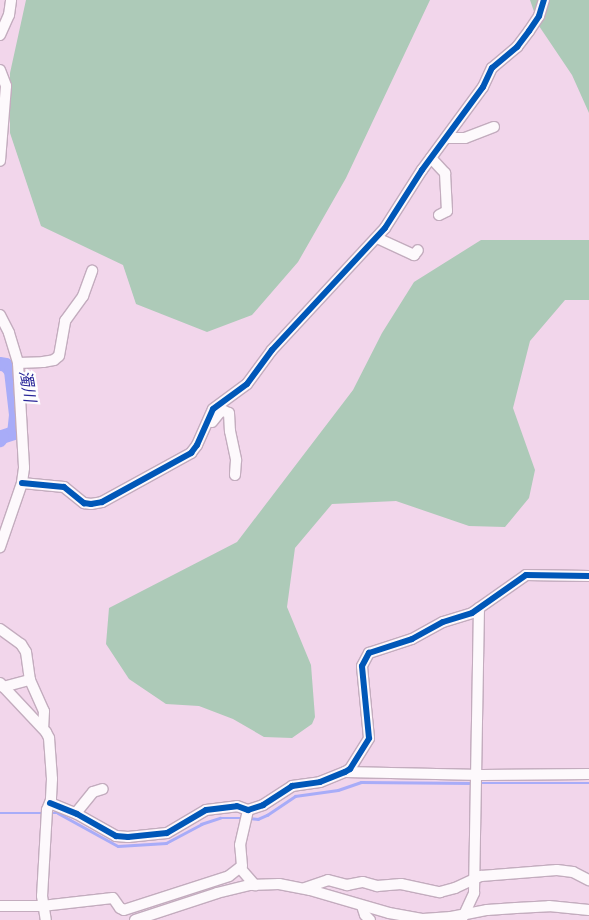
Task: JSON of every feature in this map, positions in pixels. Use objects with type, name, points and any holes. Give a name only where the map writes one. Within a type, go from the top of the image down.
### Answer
[{"type":"street","points":[[0,35],[9,15],[11,0]]},
{"type":"street","points":[[22,483],[64,487],[84,503],[91,504],[102,502],[191,453],[213,409],[248,384],[272,350],[377,238],[431,158],[483,87],[492,68],[517,47],[529,31],[539,16],[544,0]]},
{"type":"street","points":[[0,70],[6,86],[0,161]]},
{"type":"street","points":[[446,138],[466,138],[494,127]]},
{"type":"street","points":[[431,158],[445,173],[447,211],[444,215],[439,215]]},
{"type":"street","points":[[377,238],[414,254],[418,250]]},
{"type":"street","points":[[18,363],[43,362],[54,360],[59,356],[65,322],[83,296],[92,271]]},
{"type":"street","points":[[0,314],[9,333],[18,363],[24,468],[22,483],[0,547]]},
{"type":"street","points":[[201,436],[206,434],[220,412],[224,410],[229,413],[230,431],[236,460],[235,475]]},
{"type":"street","points":[[0,906],[42,906],[113,898],[120,908],[124,910],[229,876],[240,868],[243,862],[240,854],[240,845],[247,817],[292,786],[320,782],[350,769],[369,738],[362,666],[369,653],[412,639],[443,622],[472,613],[526,575],[589,576]]},
{"type":"street","points":[[463,917],[474,893],[479,608]]},
{"type":"street","points":[[0,629],[21,644],[28,660],[30,680],[44,711],[42,728]]},
{"type":"street","points":[[2,685],[30,680]]},
{"type":"street","points":[[2,685],[49,738],[52,779],[48,810],[42,906],[46,920]]},
{"type":"street","points":[[344,772],[475,781],[589,774],[589,767]]},
{"type":"street","points":[[76,813],[93,792],[103,789]]},
{"type":"street","points":[[48,810],[76,813],[116,836],[128,837],[167,833],[206,810],[236,806],[247,817]]},
{"type":"street","points":[[240,868],[255,885]]},
{"type":"street","points":[[305,888],[328,880],[347,885],[363,882],[377,886],[401,884],[440,892],[454,888],[474,878],[557,870],[573,872],[589,880]]},
{"type":"street","points":[[135,920],[217,892],[255,885],[279,884],[305,888],[362,906],[424,919],[463,917],[487,910],[549,906],[589,910]]},
{"type":"street","points":[[362,906],[364,915],[370,920]]},
{"type":"green space","points":[[26,0],[430,0],[346,178],[298,262],[252,315],[207,332],[136,304],[123,265],[41,226],[10,133],[10,73]]},
{"type":"green space","points":[[530,0],[589,0],[589,113],[572,75],[539,26]]},
{"type":"green space","points":[[481,240],[589,240],[589,300],[565,300],[530,341],[513,408],[535,470],[529,498],[505,527],[469,526],[396,501],[332,504],[295,548],[287,607],[311,665],[315,717],[312,724],[292,738],[264,737],[233,719],[199,706],[166,704],[129,679],[106,644],[109,608],[237,542],[353,390],[382,333],[414,282]]},
{"type":"waterway","name":"濁川","points":[[0,364],[6,365],[11,371],[16,415],[14,433],[2,437],[0,440]]},
{"type":"waterway","points":[[249,818],[258,819],[267,815],[295,796],[338,790],[361,782],[473,783]]},
{"type":"waterway","points":[[478,783],[589,783]]},
{"type":"waterway","points":[[0,813],[45,813]]},
{"type":"waterway","points":[[51,813],[58,813],[118,846],[166,843],[201,824],[220,818],[243,818]]},
{"type":"cycle path","points":[[22,483],[64,487],[84,503],[91,504],[102,502],[191,453],[197,445],[213,409],[247,384],[272,350],[385,228],[422,170],[483,87],[492,68],[517,47],[529,31],[539,16],[544,0]]},
{"type":"cycle path","points":[[50,803],[77,814],[116,836],[128,837],[167,833],[206,810],[237,806],[248,810],[263,805],[292,786],[320,782],[345,772],[350,769],[369,738],[362,666],[369,653],[412,639],[443,622],[472,613],[526,575],[589,576]]}]
